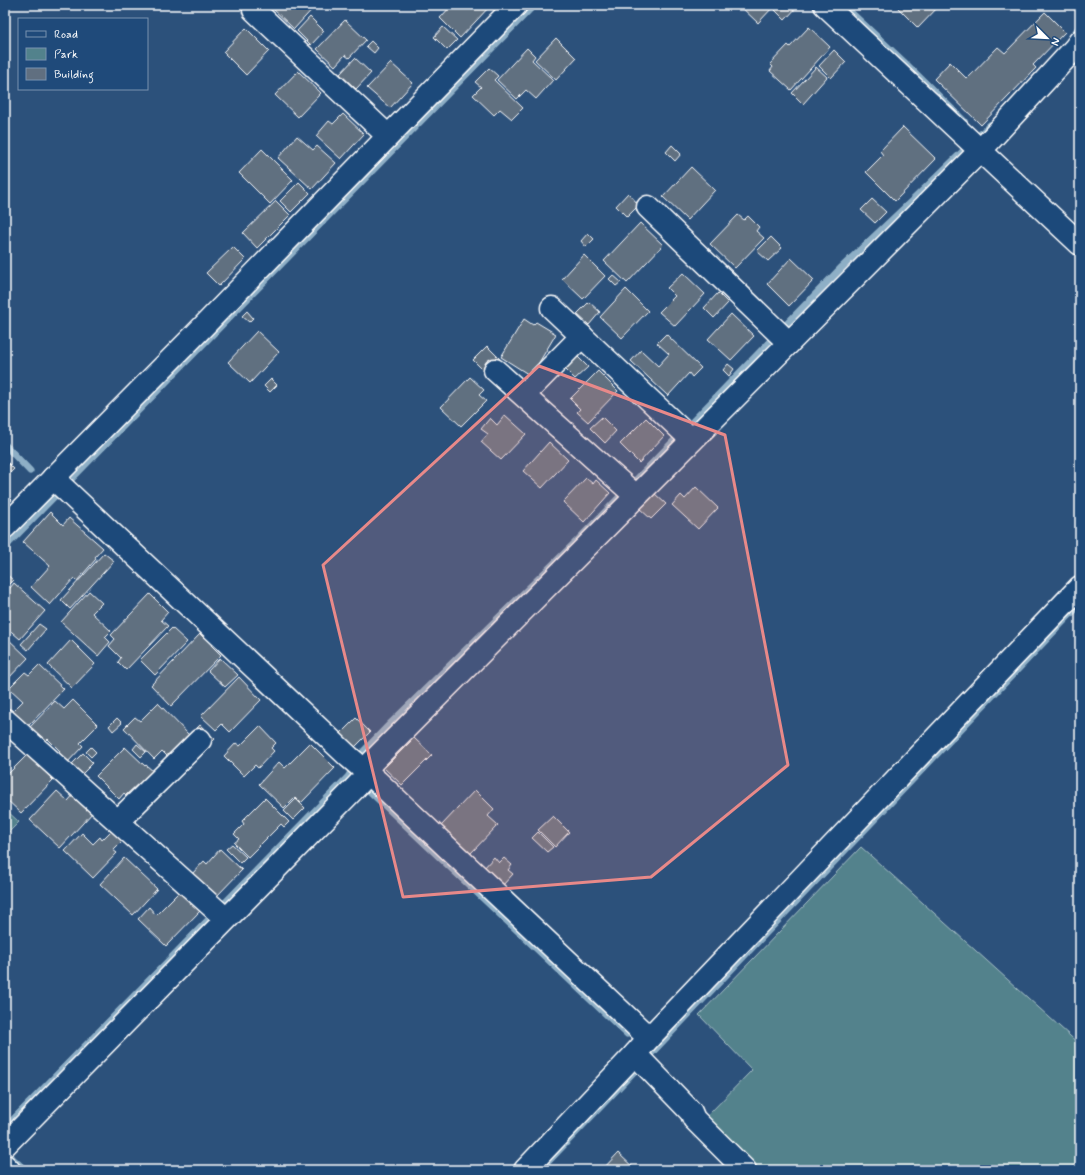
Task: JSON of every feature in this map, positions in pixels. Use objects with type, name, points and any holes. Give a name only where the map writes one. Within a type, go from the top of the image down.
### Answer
[{"type":"street","points":[[5,527],[60,485],[116,416],[516,5]]},
{"type":"street","points":[[833,7],[980,144],[1080,244]]},
{"type":"street","points":[[254,10],[388,136]]},
{"type":"street","points":[[5,1145],[220,914],[372,761],[631,490],[781,336],[980,144],[1075,48],[1080,41]]},
{"type":"street","points":[[648,207],[781,336]]},
{"type":"street","points":[[552,308],[686,434]]},
{"type":"street","points":[[524,395],[582,336]]},
{"type":"street","points":[[495,370],[631,490]]},
{"type":"street","points":[[60,485],[360,772],[377,781],[644,1053],[691,1112],[694,1118],[744,1170]]},
{"type":"street","points":[[525,1170],[644,1053],[1080,587]]},
{"type":"street","points":[[5,720],[220,914]]},
{"type":"street","points":[[118,821],[200,740]]},
{"type":"street","points":[[5,1166],[9,1170]]},
{"type":"highlighted area","points":[[539,366],[725,435],[788,765],[651,877],[403,897],[323,565]]},
{"type":"green space","points":[[5,809],[19,822],[5,836]]},
{"type":"green space","points":[[861,847],[1080,1045],[1080,1159],[1070,1170],[760,1170],[706,1117],[752,1070],[699,1015]]},
{"type":"building","points":[[273,5],[316,5],[294,29],[271,7]]},
{"type":"building","points":[[452,5],[491,5],[460,38],[440,18]]},
{"type":"building","points":[[739,5],[775,5],[758,23]]},
{"type":"building","points":[[780,5],[799,5],[785,20],[775,10]]},
{"type":"building","points":[[895,5],[940,5],[918,28]]},
{"type":"building","points":[[1045,12],[1065,32],[1033,65],[1036,68],[981,125],[934,79],[950,62],[967,79],[998,47],[1005,53]]},
{"type":"building","points":[[310,17],[324,31],[311,45],[297,31]]},
{"type":"building","points":[[345,20],[366,40],[349,58],[345,55],[335,66],[317,49]]},
{"type":"building","points":[[443,27],[457,40],[447,50],[434,37]]},
{"type":"building","points":[[809,27],[830,47],[791,90],[770,71],[773,67],[770,64],[788,45],[790,47]]},
{"type":"building","points":[[246,28],[269,51],[246,75],[223,52]]},
{"type":"building","points":[[556,38],[576,58],[556,80],[535,60]]},
{"type":"building","points":[[371,41],[378,48],[374,53],[366,46]]},
{"type":"building","points":[[527,48],[535,56],[532,60],[553,80],[536,99],[526,90],[517,99],[497,80]]},
{"type":"building","points":[[834,50],[846,62],[831,78],[819,66]]},
{"type":"building","points":[[355,58],[371,73],[356,89],[340,74]]},
{"type":"building","points":[[391,63],[413,83],[390,108],[367,88]]},
{"type":"building","points":[[816,67],[827,77],[803,104],[792,93]]},
{"type":"building","points":[[489,68],[498,76],[494,80],[523,108],[512,119],[500,109],[494,115],[473,95],[481,87],[475,82]]},
{"type":"building","points":[[298,71],[321,93],[298,117],[275,95]]},
{"type":"building","points":[[343,114],[364,134],[341,159],[316,136],[329,121],[333,124]]},
{"type":"building","points":[[903,127],[936,159],[895,201],[866,172],[883,155],[880,151]]},
{"type":"building","points":[[297,136],[313,150],[317,146],[336,163],[312,189],[278,158]]},
{"type":"building","points":[[672,145],[681,154],[675,161],[666,152]]},
{"type":"building","points":[[262,149],[293,180],[270,204],[239,173]]},
{"type":"building","points":[[691,167],[715,190],[687,220],[663,197]]},
{"type":"building","points":[[299,182],[310,193],[291,212],[280,201]]},
{"type":"building","points":[[628,193],[639,205],[627,217],[616,206]]},
{"type":"building","points":[[872,199],[886,212],[875,223],[861,210]]},
{"type":"building","points":[[276,201],[290,215],[257,248],[243,233]]},
{"type":"building","points":[[738,215],[744,220],[748,216],[759,227],[756,231],[764,238],[735,268],[710,244]]},
{"type":"building","points":[[640,223],[663,245],[627,283],[604,261]]},
{"type":"building","points":[[588,233],[594,239],[586,247],[581,241]]},
{"type":"building","points":[[771,237],[782,248],[768,261],[757,251]]},
{"type":"building","points":[[233,247],[245,259],[219,286],[206,273]]},
{"type":"building","points":[[584,255],[605,276],[583,299],[562,279]]},
{"type":"building","points":[[791,258],[814,280],[789,306],[767,284]]},
{"type":"building","points":[[683,273],[705,294],[675,326],[659,312],[675,296],[667,288]]},
{"type":"building","points":[[613,275],[621,282],[616,286],[609,279]]},
{"type":"building","points":[[626,289],[648,311],[622,338],[600,317]]},
{"type":"building","points":[[718,293],[728,303],[714,318],[704,308]]},
{"type":"building","points":[[589,302],[600,312],[589,325],[577,314]]},
{"type":"building","points":[[247,311],[253,318],[249,322],[242,316]]},
{"type":"building","points":[[731,314],[754,336],[731,360],[708,339]]},
{"type":"building","points":[[524,319],[533,325],[536,322],[556,334],[531,376],[501,357]]},
{"type":"building","points":[[257,331],[279,352],[250,383],[228,362]]},
{"type":"building","points":[[666,334],[701,368],[692,377],[689,373],[668,396],[631,361],[641,350],[658,366],[669,354],[657,343]]},
{"type":"building","points":[[487,346],[500,359],[486,373],[473,360]]},
{"type":"building","points":[[576,355],[588,367],[575,379],[564,368]]},
{"type":"building","points":[[728,364],[734,369],[729,376],[723,370]]},
{"type":"building","points":[[598,371],[618,391],[588,422],[577,412],[580,409],[570,399]]},
{"type":"building","points":[[470,377],[484,390],[479,395],[486,401],[461,426],[441,407]]},
{"type":"building","points":[[271,379],[277,385],[270,392],[264,386]]},
{"type":"building","points":[[505,415],[526,434],[501,460],[481,442],[488,434],[481,429],[490,418],[497,425]]},
{"type":"building","points":[[602,417],[616,431],[605,443],[590,428]]},
{"type":"building","points":[[646,418],[664,436],[639,463],[620,444]]},
{"type":"building","points":[[549,442],[568,460],[542,488],[523,471]]},
{"type":"building","points":[[5,460],[14,469],[5,478]]},
{"type":"building","points":[[586,478],[593,484],[596,480],[610,493],[584,522],[563,502]]},
{"type":"building","points":[[696,487],[718,508],[698,529],[672,505],[681,495],[685,499]]},
{"type":"building","points":[[5,493],[12,500],[5,506]]},
{"type":"building","points":[[654,493],[666,504],[651,519],[639,508]]},
{"type":"building","points":[[50,512],[63,525],[69,518],[103,548],[95,557],[96,559],[77,581],[74,578],[50,605],[31,587],[50,566],[23,542]]},
{"type":"building","points":[[104,553],[114,561],[70,609],[61,600]]},
{"type":"building","points":[[5,573],[13,580],[5,588]]},
{"type":"building","points":[[14,583],[45,611],[20,639],[5,626],[5,594]]},
{"type":"building","points":[[89,591],[102,603],[92,613],[111,631],[105,637],[110,642],[98,656],[61,622]]},
{"type":"building","points":[[150,594],[168,612],[161,620],[168,626],[126,670],[118,662],[121,658],[109,646],[115,639],[111,635]]},
{"type":"building","points":[[39,624],[46,629],[28,650],[21,644]]},
{"type":"building","points":[[172,628],[187,642],[155,675],[140,660]]},
{"type":"building","points":[[200,634],[221,655],[171,706],[151,685]]},
{"type":"building","points":[[5,636],[28,658],[5,682]]},
{"type":"building","points":[[71,640],[95,664],[72,688],[48,665]]},
{"type":"building","points":[[220,658],[238,675],[225,687],[208,671]]},
{"type":"building","points":[[39,665],[64,689],[27,727],[12,712],[23,701],[9,688],[25,672],[29,675]]},
{"type":"building","points":[[239,677],[261,700],[230,732],[222,724],[216,730],[201,716]]},
{"type":"building","points":[[73,700],[98,725],[80,743],[83,746],[66,764],[57,755],[60,751],[48,739],[44,743],[29,728],[55,701],[64,709]]},
{"type":"building","points":[[158,703],[190,736],[168,757],[162,751],[154,759],[124,728],[135,717],[140,721]]},
{"type":"building","points":[[117,718],[122,723],[113,731],[109,726]]},
{"type":"building","points":[[356,718],[370,732],[355,747],[341,733]]},
{"type":"building","points":[[200,725],[215,739],[211,743],[196,729]]},
{"type":"building","points":[[260,726],[276,743],[271,748],[274,751],[258,768],[255,765],[244,776],[224,756],[236,743],[240,746]]},
{"type":"building","points":[[414,738],[432,755],[402,785],[384,768]]},
{"type":"building","points":[[310,743],[335,768],[301,803],[295,797],[284,808],[259,784],[279,762],[285,768]]},
{"type":"building","points":[[137,744],[146,752],[141,757],[133,749]]},
{"type":"building","points":[[91,747],[96,752],[91,757],[86,752]]},
{"type":"building","points":[[125,747],[145,766],[146,765],[154,772],[141,785],[139,783],[126,795],[124,793],[119,799],[96,776]]},
{"type":"building","points":[[83,753],[93,763],[81,775],[71,765]]},
{"type":"building","points":[[28,754],[53,780],[21,813],[5,798],[5,777]]},
{"type":"building","points":[[475,790],[494,809],[488,816],[498,825],[470,854],[441,826]]},
{"type":"building","points":[[57,791],[68,801],[75,793],[94,811],[60,848],[30,820]]},
{"type":"building","points":[[265,798],[289,822],[284,827],[281,824],[248,857],[234,843],[239,839],[234,834],[244,824],[242,821]]},
{"type":"building","points":[[296,799],[305,808],[293,820],[284,811]]},
{"type":"building","points":[[553,816],[569,832],[555,847],[538,830]]},
{"type":"building","points":[[112,830],[123,840],[113,850],[117,853],[93,878],[65,851],[82,833],[93,844],[100,837],[102,840]]},
{"type":"building","points":[[538,832],[553,847],[547,852],[532,838]]},
{"type":"building","points":[[232,844],[246,857],[240,863],[226,849]]},
{"type":"building","points":[[220,849],[242,870],[215,898],[191,875],[204,861],[207,864]]},
{"type":"building","points":[[494,857],[499,863],[504,858],[512,865],[508,870],[513,874],[502,886],[483,869]]},
{"type":"building","points":[[124,858],[157,889],[133,915],[100,884]]},
{"type":"building","points":[[180,891],[200,911],[166,946],[138,919],[149,907],[156,915]]},
{"type":"building","points":[[618,1153],[636,1170],[602,1170]]},
{"type":"waterway","points":[[5,547],[534,5]]},
{"type":"waterway","points":[[843,5],[964,121]]},
{"type":"waterway","points":[[1071,39],[1080,26]]},
{"type":"waterway","points":[[5,1128],[348,777],[364,751],[391,723],[579,539],[842,267],[990,125]]},
{"type":"waterway","points":[[5,445],[30,471]]},
{"type":"waterway","points":[[540,1170],[1080,604]]},
{"type":"waterway","points":[[362,784],[627,1034]]},
{"type":"waterway","points":[[13,1159],[25,1170]]}]
